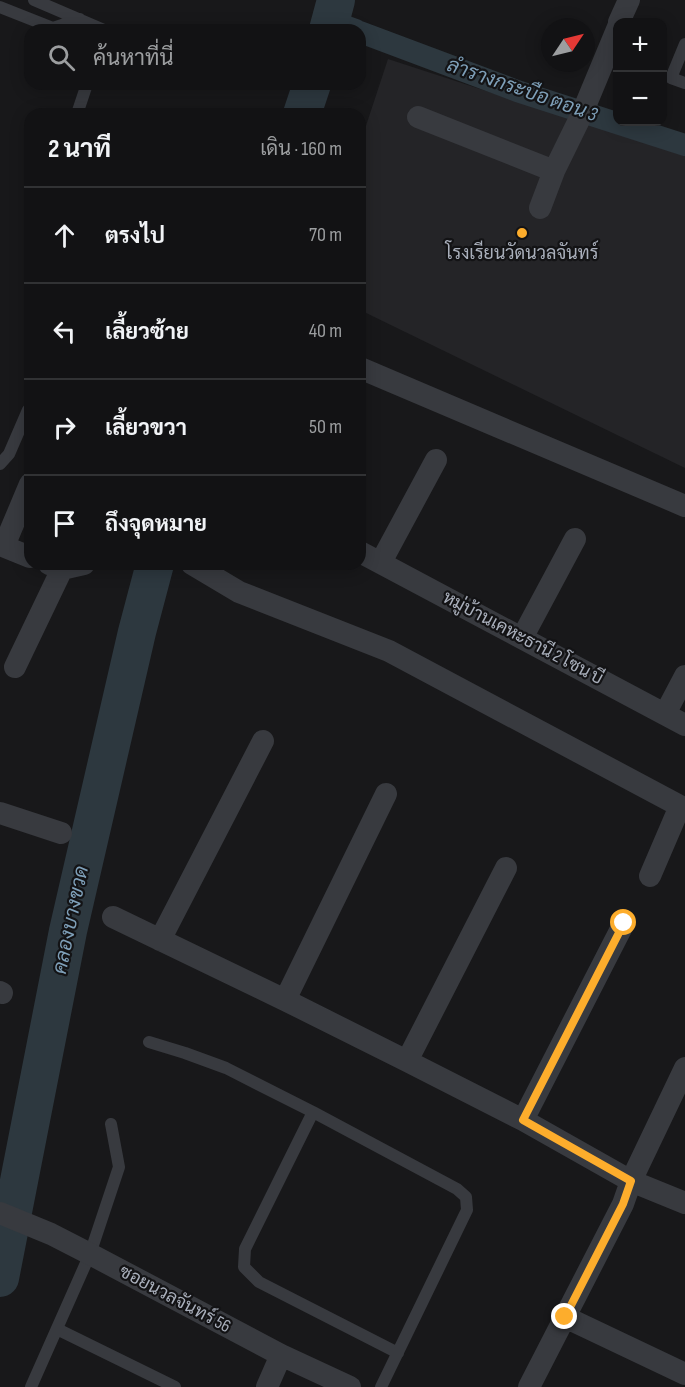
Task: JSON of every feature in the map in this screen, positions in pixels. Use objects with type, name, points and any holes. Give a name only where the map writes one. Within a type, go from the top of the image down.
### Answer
[{"type":"street","points":[[621,18],[629,0]]},
{"type":"street","points":[[540,208],[554,171],[610,63]]},
{"type":"street","points":[[418,117],[554,171]]},
{"type":"street","points":[[366,371],[685,506]]},
{"type":"street","points":[[381,562],[436,460]]},
{"type":"street","points":[[24,497],[2,546],[24,555]]},
{"type":"street","points":[[522,638],[575,539]]},
{"type":"street","name":"หมู่บ้านเคหะธานี 2 โซน บี","points":[[366,555],[675,720]]},
{"type":"street","points":[[15,667],[54,570]]},
{"type":"street","points":[[202,570],[239,592],[389,651],[683,808],[650,876]]},
{"type":"street","points":[[675,720],[685,676]]},
{"type":"street","points":[[160,940],[263,741]]},
{"type":"street","points":[[285,1000],[386,794]]},
{"type":"street","points":[[0,813],[61,833]]},
{"type":"street","points":[[407,1061],[506,868]]},
{"type":"street","points":[[113,917],[285,1000],[523,1120],[631,1181],[685,1203]]},
{"type":"street","points":[[523,1120],[624,923]]},
{"type":"street","points":[[529,1387],[623,1204],[631,1181],[685,1068]]},
{"type":"street","name":"ซอยนวลจันทร์ 56","points":[[0,1213],[51,1234],[281,1355],[350,1387]]},
{"type":"street","points":[[565,1317],[685,1374]]},
{"type":"street","points":[[267,1387],[281,1355]]},
{"type":"lane","points":[[34,0],[91,24]]},
{"type":"lane","points":[[0,7],[43,24]]},
{"type":"lane","points":[[65,24],[80,19]]},
{"type":"lane","points":[[685,44],[667,77],[685,83]]},
{"type":"lane","points":[[79,108],[85,90]]},
{"type":"lane","points":[[0,464],[9,454],[24,419]]},
{"type":"lane","points":[[149,1042],[226,1068],[457,1189],[466,1197],[467,1210],[381,1387]]},
{"type":"lane","points":[[313,1112],[245,1249],[244,1267],[259,1282],[398,1353]]},
{"type":"lane","points":[[31,1387],[90,1254],[119,1167],[111,1124]]},
{"type":"lane","points":[[57,1329],[175,1387]]},
{"type":"shaded area","name":"โรงเรียนวัดนวลจันทร์","points":[[388,59],[685,156],[685,468],[366,313],[366,126]]},
{"type":"waterway","name":"คลองบางขวด","points":[[330,24],[336,0]]},
{"type":"waterway","name":"ลำรางกระบือ ตอน 3","points":[[331,21],[339,24]]},
{"type":"waterway","name":"ลำรางกระบือ ตอน 3","points":[[366,34],[517,91],[685,145]]},
{"type":"waterway","name":"คลองบางขวด","points":[[304,108],[310,90]]},
{"type":"waterway","name":"คลองบางขวด","points":[[0,1278],[68,931],[153,570]]},
{"type":"place","name":"โรงเรียนวัดนวลจันทร์","points":[[522,233]]},
{"type":"route","points":[[565,1317],[623,1204],[631,1181],[523,1120],[624,923]]}]
